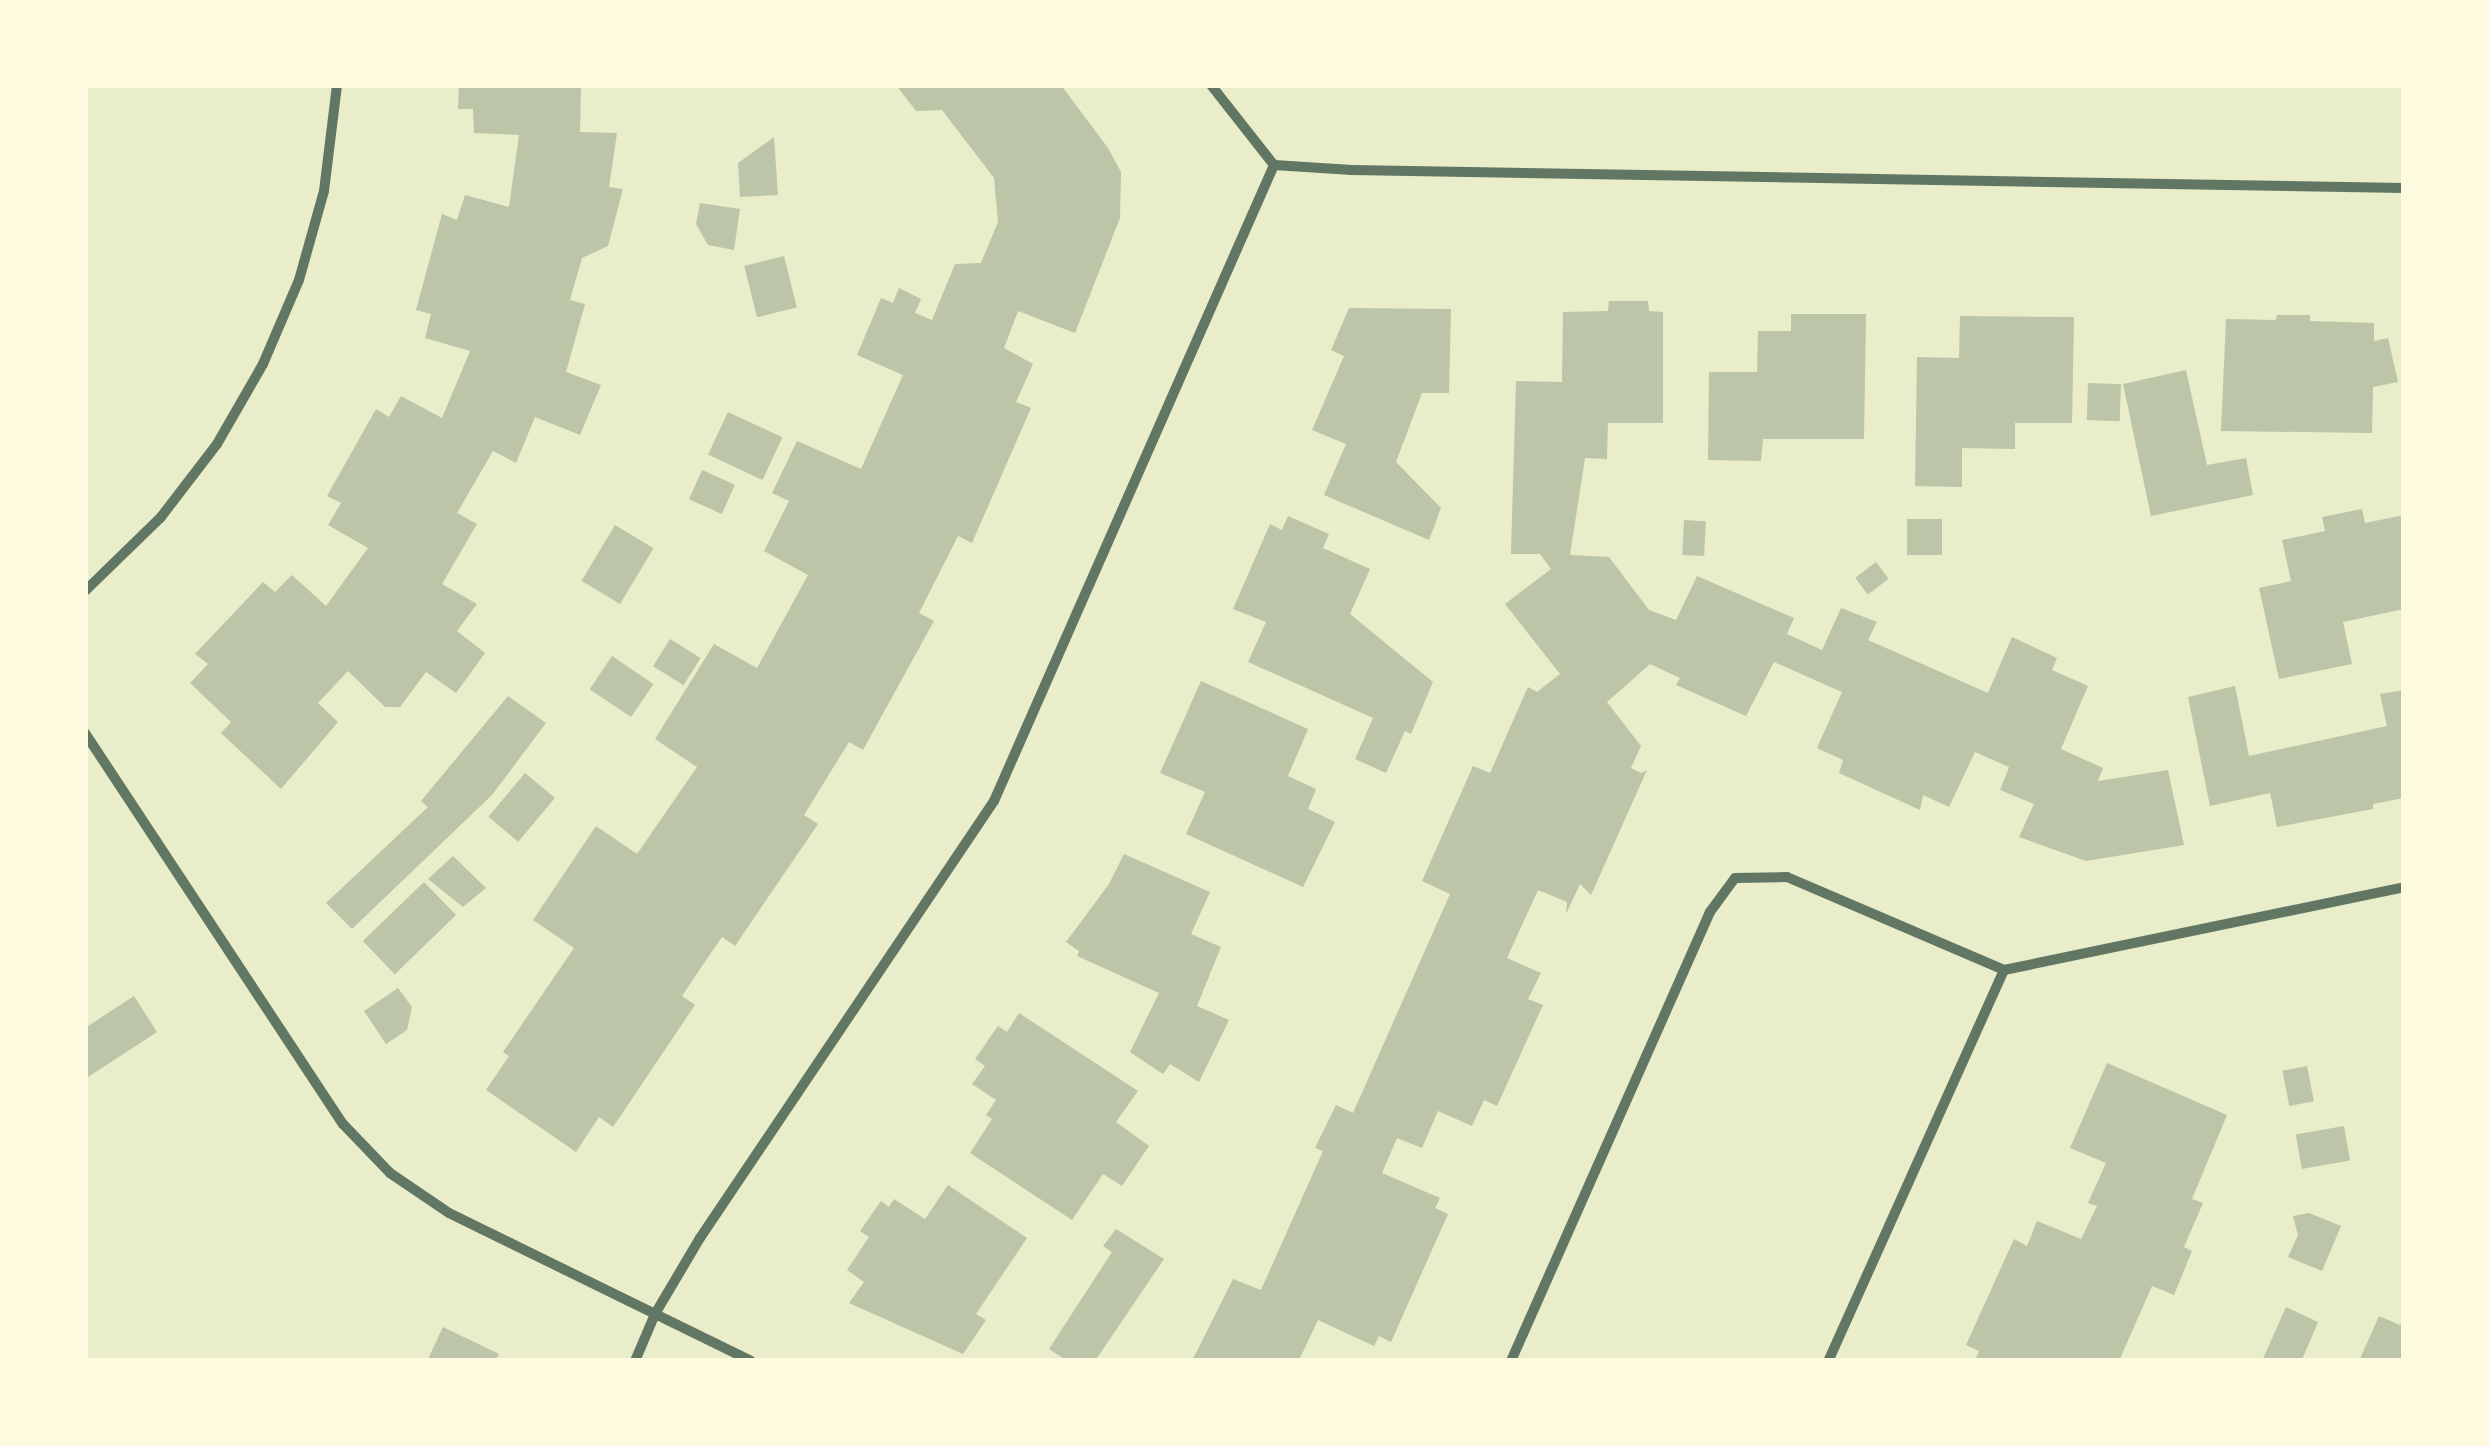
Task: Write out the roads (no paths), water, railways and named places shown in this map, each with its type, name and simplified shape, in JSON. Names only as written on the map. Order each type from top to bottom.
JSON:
[{"type":"street","points":[[85,591],[160,517],[217,444],[263,364],[299,280],[324,192],[337,85]]},
{"type":"street","points":[[1211,85],[1274,165],[1372,170],[2404,188]]},
{"type":"street","points":[[634,1361],[655,1314],[700,1238],[994,800],[1274,165]]},
{"type":"street","points":[[85,733],[343,1124],[390,1173],[449,1213],[751,1361]]},
{"type":"street","points":[[1511,1361],[1710,912],[1735,878],[1786,877],[2004,970],[2404,887]]},
{"type":"street","points":[[1828,1361],[2004,970]]}]
